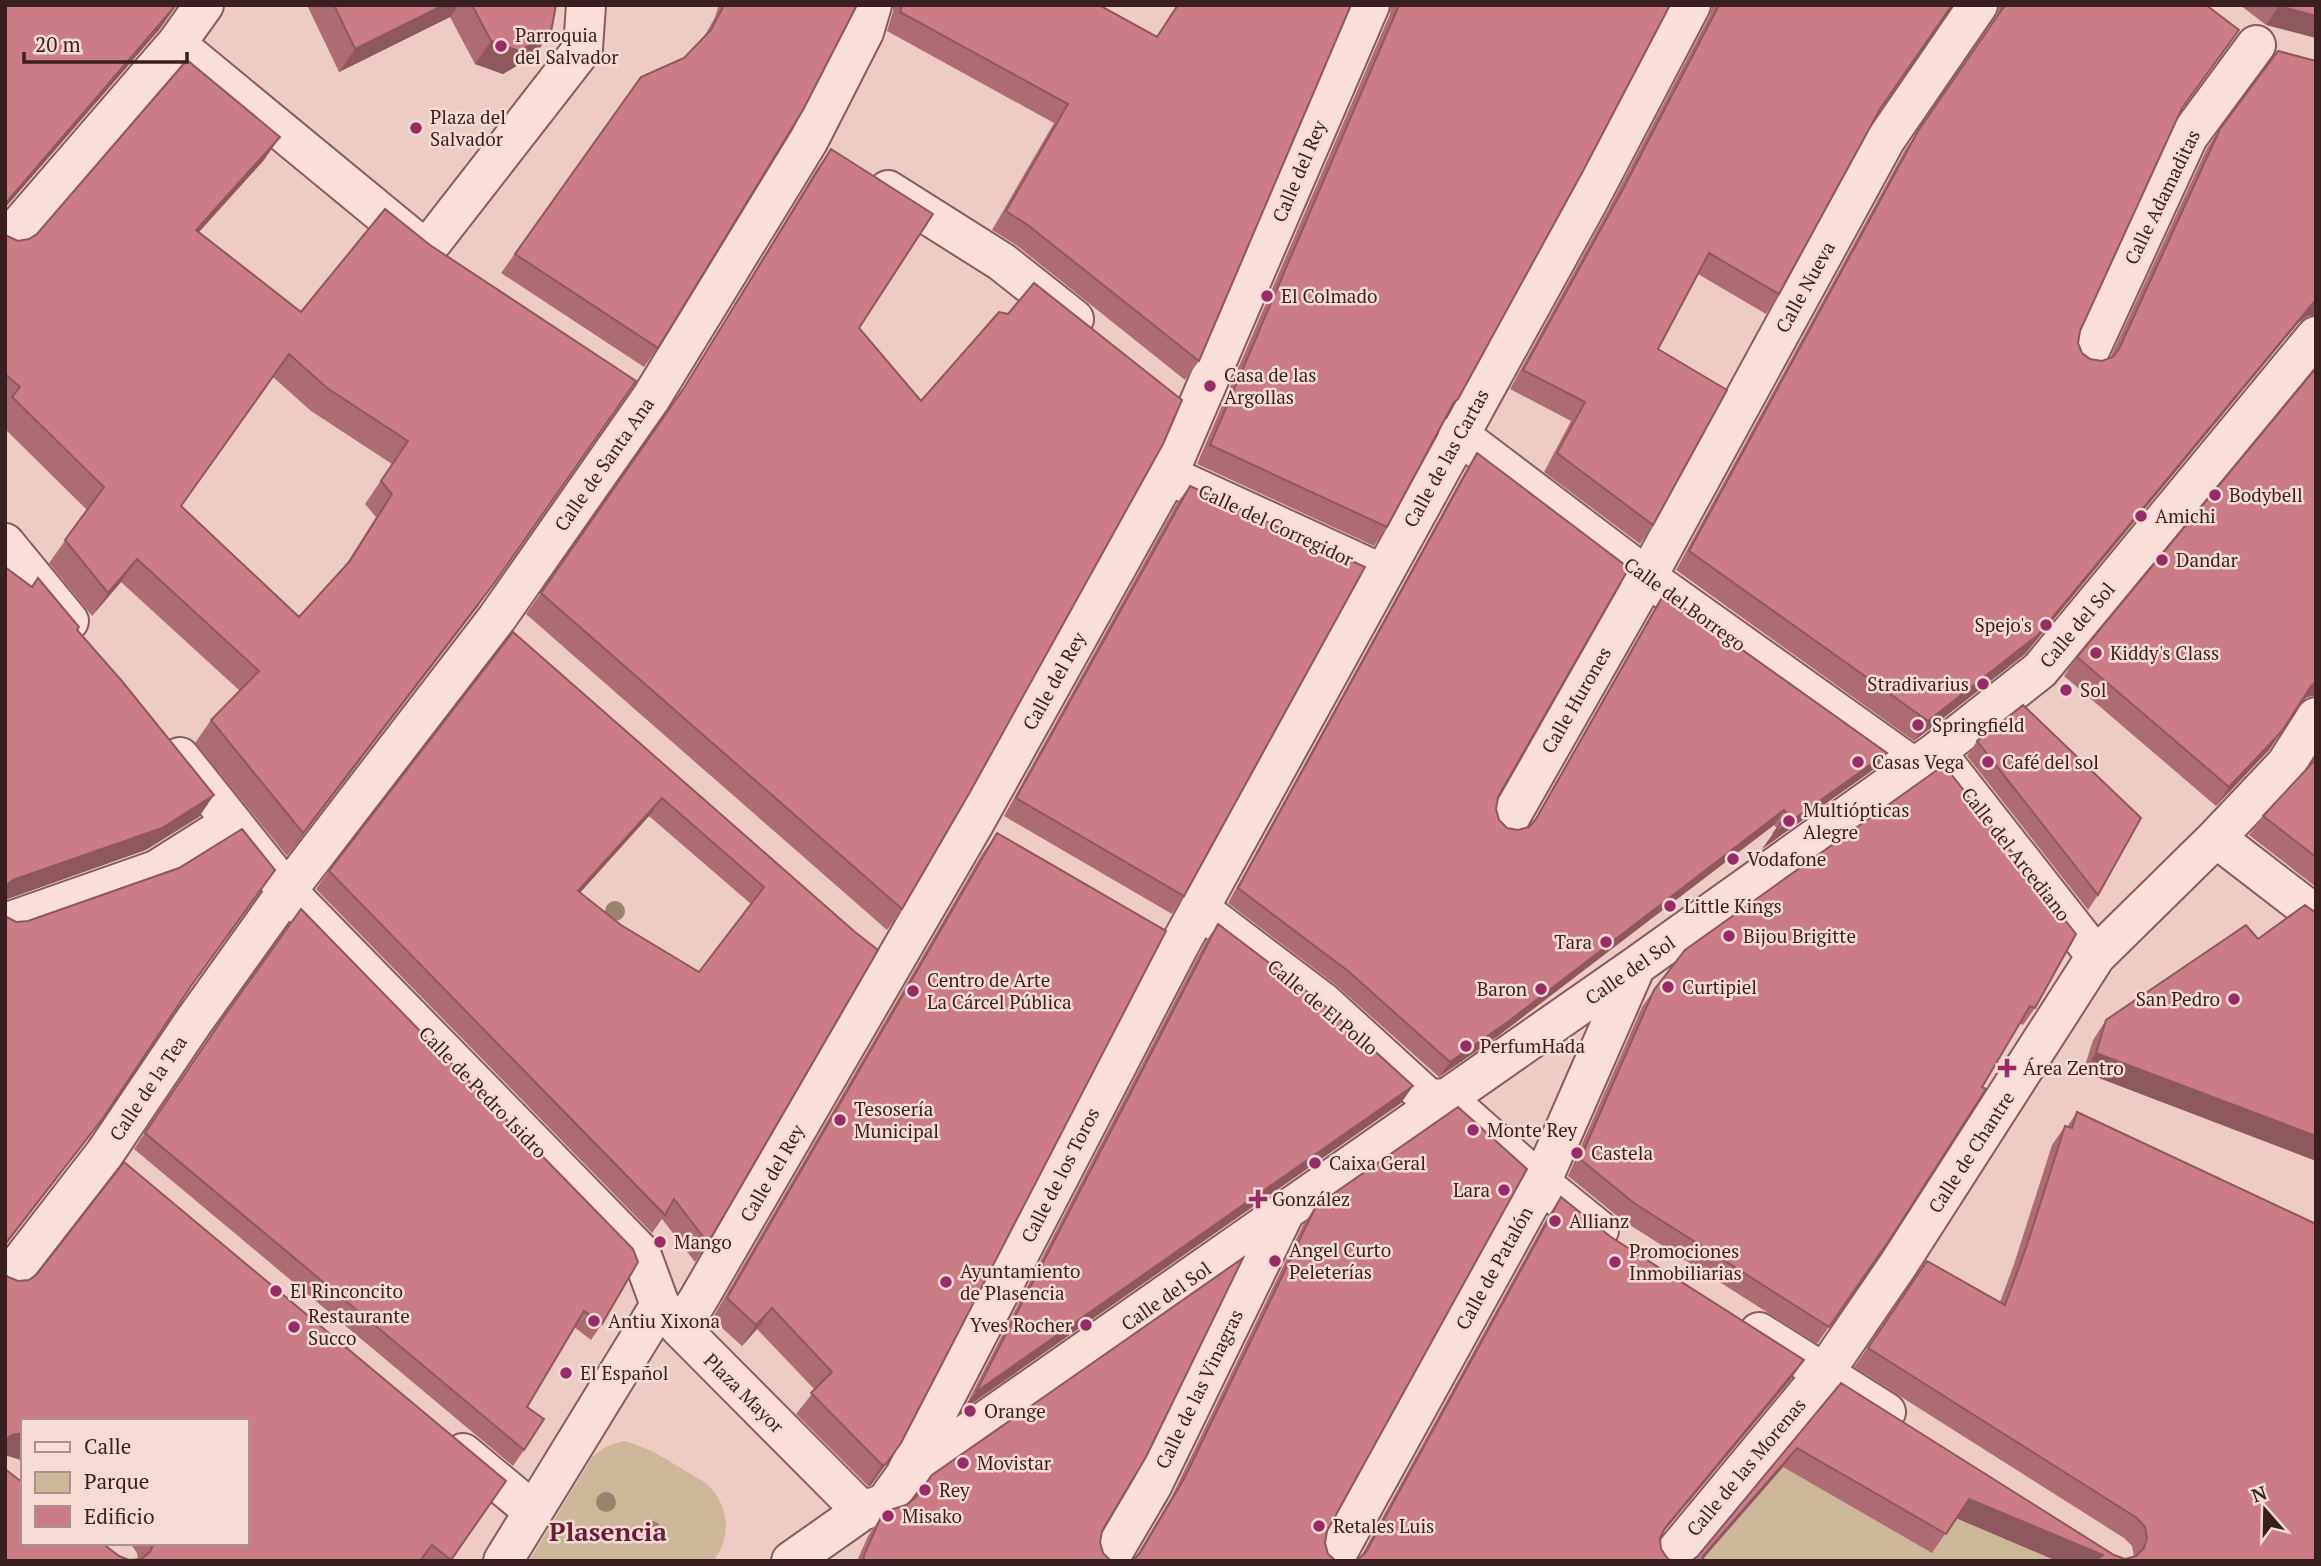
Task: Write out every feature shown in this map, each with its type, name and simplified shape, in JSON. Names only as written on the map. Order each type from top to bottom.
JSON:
[{"type":"street","points":[[5,242],[176,44],[204,5]]},
{"type":"street","points":[[426,250],[583,48],[586,5]]},
{"type":"street","name":"Calle de Santa Ana","points":[[287,891],[497,618],[651,398],[809,140],[863,32],[872,5]]},
{"type":"street","name":"Calle del Rey","points":[[670,1316],[698,1300],[880,952],[986,831],[1168,475],[1370,5]]},
{"type":"street","name":"Calle de las Cartas","points":[[1200,909],[1458,434],[1589,200],[1691,5]]},
{"type":"street","name":"Calle Nueva","points":[[1647,578],[1886,139],[1978,5]]},
{"type":"street","points":[[2224,21],[2256,45],[2292,55]]},
{"type":"street","points":[[176,44],[426,250],[460,272]]},
{"type":"street","name":"Calle Adamaditas","points":[[2086,359],[2188,137],[2256,45]]},
{"type":"street","points":[[809,140],[1002,262],[1097,338]]},
{"type":"street","name":"Calle del Sol","points":[[862,1511],[885,1503],[903,1478],[1636,966],[1925,760],[2040,670],[2316,336]]},
{"type":"street","points":[[617,376],[651,398]]},
{"type":"street","points":[[1161,389],[1193,414]]},
{"type":"street","name":"Calle del Borrego","points":[[1458,434],[1647,578],[1925,760]]},
{"type":"street","name":"Calle del Corregidor","points":[[1168,475],[1383,574]]},
{"type":"street","points":[[5,543],[93,650]]},
{"type":"street","name":"Calle Hurones","points":[[1507,823],[1647,578]]},
{"type":"street","points":[[497,618],[528,645]]},
{"type":"street","name":"Calle de Chantre","points":[[1824,1373],[1898,1265],[2096,956],[2287,764],[2316,717]]},
{"type":"street","name":"Calle de Pedro Isidro","points":[[162,736],[287,891],[641,1254],[670,1316]]},
{"type":"street","name":"Calle del Arcediano","points":[[1925,760],[2096,956]]},
{"type":"street","points":[[5,923],[156,870],[232,822]]},
{"type":"street","points":[[2216,838],[2316,915]]},
{"type":"street","name":"Calle de la Tea","points":[[5,1282],[105,1153],[194,1021],[287,891]]},
{"type":"street","name":"Calle de los Toros","points":[[903,1478],[1168,937],[1200,909]]},
{"type":"street","name":"Calle de El Pollo","points":[[1200,909],[1324,1003],[1428,1098],[1447,1099]]},
{"type":"street","name":"Calle de Patalón","points":[[1333,1561],[1541,1183],[1636,966]]},
{"type":"street","points":[[1447,1099],[1541,1183],[1609,1238],[1631,1252]]},
{"type":"street","points":[[105,1153],[136,1179]]},
{"type":"street","name":"Calle de las Vinagras","points":[[1108,1561],[1152,1486],[1284,1214]]},
{"type":"street","points":[[503,1561],[533,1511],[670,1316]]},
{"type":"street","name":"Plaza Mayor","points":[[670,1316],[862,1511]]},
{"type":"street","points":[[1733,1316],[1913,1429]]},
{"type":"street","name":"Calle de las Morenas","points":[[1668,1561],[1824,1373]]},
{"type":"street","points":[[439,1433],[533,1511]]},
{"type":"street","points":[[791,1561],[862,1511]]},
{"type":"green space","points":[[624,1441],[668,1460],[704,1482],[717,1496],[726,1524],[723,1543],[713,1561],[529,1561],[593,1456],[607,1446]]},
{"type":"green space","points":[[1783,1467],[1932,1553],[1956,1518],[2057,1561],[1701,1561]]},
{"type":"building","points":[[5,5],[176,5],[5,204]]},
{"type":"building","points":[[334,5],[444,5],[355,49]]},
{"type":"building","points":[[472,5],[556,5],[551,32],[519,51],[491,41]]},
{"type":"building","points":[[724,5],[857,5],[803,110],[658,348],[515,254],[641,77],[684,58],[711,30]]},
{"type":"building","points":[[902,5],[1099,5],[1157,37],[1178,5],[1351,5],[1199,361],[1029,226],[1006,211],[1068,104],[900,12]]},
{"type":"building","points":[[1399,5],[1670,5],[1583,171],[1387,527],[1210,445]]},
{"type":"building","points":[[1719,5],[1952,5],[1880,109],[1779,294],[1709,253],[1658,349],[1727,390],[1653,525],[1557,453],[1585,402],[1523,370],[1622,191]]},
{"type":"building","points":[[2005,5],[2206,5],[2239,30],[2182,108],[2080,331],[2078,343],[2082,353],[2090,359],[2102,361],[2113,357],[2119,349],[2220,129],[2278,51],[2316,61],[2316,301],[2038,635],[1928,721],[1689,551],[1918,131]]},
{"type":"building","points":[[2316,5],[2316,16],[2279,6]]},
{"type":"building","points":[[187,60],[280,137],[196,230],[301,312],[385,209],[430,245],[636,381],[495,582],[303,833],[211,720],[259,671],[137,559],[108,593],[65,540],[104,487],[12,397],[20,387],[5,374],[5,233],[18,241],[37,234]],"holes":[[[289,354],[327,388],[408,441],[381,481],[392,494],[350,561],[299,617],[181,506]]]},
{"type":"building","points":[[831,149],[933,214],[859,328],[921,401],[999,312],[1008,314],[1034,283],[1182,400],[1163,444],[902,909],[541,593],[684,388]]},
{"type":"building","points":[[2316,368],[2316,682],[2282,731],[2229,787],[2077,657]]},
{"type":"building","points":[[1477,453],[1629,568],[1498,797],[1496,809],[1499,820],[1507,828],[1518,830],[1529,827],[1536,819],[1664,594],[1887,753],[1773,834],[1788,814],[1784,810],[1509,1021],[1450,1062],[1348,971],[1238,888]]},
{"type":"building","points":[[1190,486],[1365,567],[1184,896],[1016,798]]},
{"type":"building","points":[[5,567],[32,587],[38,578],[79,627],[77,630],[214,795],[162,828],[13,880],[5,886]]},
{"type":"building","points":[[513,632],[878,950],[708,1243],[674,1199],[665,1215],[329,871]],"holes":[[[662,798],[764,887],[699,972],[621,925],[578,891]]]},
{"type":"building","points":[[2023,705],[2141,818],[2098,895],[1977,741]]},
{"type":"building","points":[[2316,759],[2316,857],[2263,816]]},
{"type":"building","points":[[1944,765],[2076,934],[2035,1008],[2030,1006],[1982,1087],[1986,1089],[1892,1236],[1829,1327],[1634,1203],[1580,1159],[1654,990],[1685,950]]},
{"type":"building","points":[[242,829],[275,870],[191,986],[103,1118],[5,1244],[5,916],[16,922],[28,921],[179,868]]},
{"type":"building","points":[[997,833],[1166,931],[901,1443],[886,1464],[882,1465],[811,1393],[832,1372],[772,1308],[756,1325],[727,1298]]},
{"type":"building","name":"San Pedro","points":[[2305,905],[2316,913],[2316,1136],[2096,1053],[2106,1020],[2246,925],[2258,939]]},
{"type":"building","points":[[301,909],[633,1249],[638,1262],[602,1324],[584,1311],[527,1407],[544,1419],[524,1450],[145,1133]]},
{"type":"building","points":[[1218,924],[1322,1003],[1413,1086],[976,1392]]},
{"type":"building","points":[[1458,1107],[1527,1169],[1327,1531],[1325,1543],[1328,1554],[1336,1561],[1132,1561],[1140,1553],[1185,1477],[1316,1206]]},
{"type":"building","points":[[2077,1112],[2316,1224],[2316,1561],[2095,1561],[2103,1555],[1969,1499],[1946,1534],[1797,1448],[1702,1557],[1705,1561],[1691,1561],[1698,1556],[1841,1383],[2114,1555],[2125,1559],[2136,1556],[2144,1548],[2147,1538],[2145,1527],[2137,1518],[1868,1348],[1927,1261],[2005,1305],[2065,1126],[2072,1128]]},
{"type":"building","points":[[124,1162],[506,1481],[451,1560],[432,1545],[420,1561],[5,1561],[5,1469],[21,1481],[21,1545],[105,1545],[129,1560],[141,1559],[150,1552],[153,1545],[248,1545],[248,1419],[21,1419],[21,1433],[5,1440],[5,1274],[18,1281],[29,1280],[37,1274]]},
{"type":"building","points":[[1561,1197],[1611,1237],[1804,1360],[1665,1528],[1660,1538],[1661,1549],[1672,1561],[1356,1561],[1366,1552]]},
{"type":"building","points":[[1243,1258],[1146,1457],[1102,1531],[1100,1542],[1103,1553],[1111,1561],[863,1561],[881,1517],[887,1511],[906,1505],[916,1497],[932,1475]]},
{"type":"place","name":"Parroquia del Salvador","points":[[501,46]]},
{"type":"place","name":"Plaza del Salvador","points":[[416,128]]},
{"type":"place","name":"El Colmado","points":[[1267,296]]},
{"type":"place","name":"Casa de las Argollas","points":[[1210,386]]},
{"type":"place","name":"Bodybell","points":[[2215,495]]},
{"type":"place","name":"Amichi","points":[[2141,516]]},
{"type":"place","name":"Dandar","points":[[2162,560]]},
{"type":"place","name":"Spejo's","points":[[2046,625]]},
{"type":"place","name":"Kiddy's Class","points":[[2096,653]]},
{"type":"place","name":"Stradivarius","points":[[1983,684]]},
{"type":"place","name":"Sol","points":[[2066,690]]},
{"type":"place","name":"Springfield","points":[[1918,725]]},
{"type":"place","name":"Casas Vega","points":[[1858,762]]},
{"type":"place","name":"Café del sol","points":[[1988,762]]},
{"type":"place","name":"Multiópticas Alegre","points":[[1789,821]]},
{"type":"place","name":"Vodafone","points":[[1733,859]]},
{"type":"place","name":"Little Kings","points":[[1670,906]]},
{"type":"place","name":"Bijou Brigitte","points":[[1729,936]]},
{"type":"place","name":"Tara","points":[[1606,942]]},
{"type":"place","name":"Curtipiel","points":[[1668,987]]},
{"type":"place","name":"Baron","points":[[1541,989]]},
{"type":"place","name":"Centro de Arte La Cárcel Pública","points":[[913,991]]},
{"type":"place","name":"San Pedro","points":[[2234,999]]},
{"type":"place","name":"PerfumHada","points":[[1466,1046]]},
{"type":"place","name":"Área Zentro","points":[[2007,1068]]},
{"type":"place","name":"Tesosería Municipal","points":[[840,1120]]},
{"type":"place","name":"Monte Rey","points":[[1473,1130]]},
{"type":"place","name":"Castela","points":[[1577,1153]]},
{"type":"place","name":"Caixa Geral","points":[[1315,1163]]},
{"type":"place","name":"Lara","points":[[1504,1190]]},
{"type":"place","name":"González","points":[[1258,1199]]},
{"type":"place","name":"Allianz","points":[[1555,1221]]},
{"type":"place","name":"Mango","points":[[660,1242]]},
{"type":"place","name":"Angel Curto Peleterías","points":[[1275,1261]]},
{"type":"place","name":"Promociones Inmobiliarias","points":[[1615,1262]]},
{"type":"place","name":"Ayuntamiento de Plasencia","points":[[946,1282]]},
{"type":"place","name":"El Rinconcito","points":[[276,1291]]},
{"type":"place","name":"Antiu Xixona","points":[[594,1321]]},
{"type":"place","name":"Yves Rocher","points":[[1086,1325]]},
{"type":"place","name":"Restaurante Succo","points":[[294,1327]]},
{"type":"place","name":"El Español","points":[[566,1373]]},
{"type":"place","name":"Orange","points":[[970,1411]]},
{"type":"place","name":"Movistar","points":[[963,1463]]},
{"type":"place","name":"Rey","points":[[925,1490]]},
{"type":"place","name":"Misako","points":[[888,1516]]},
{"type":"place","name":"Retales Luis","points":[[1319,1526]]},
{"type":"district","name":"Plasencia","points":[[608,1532]]}]
